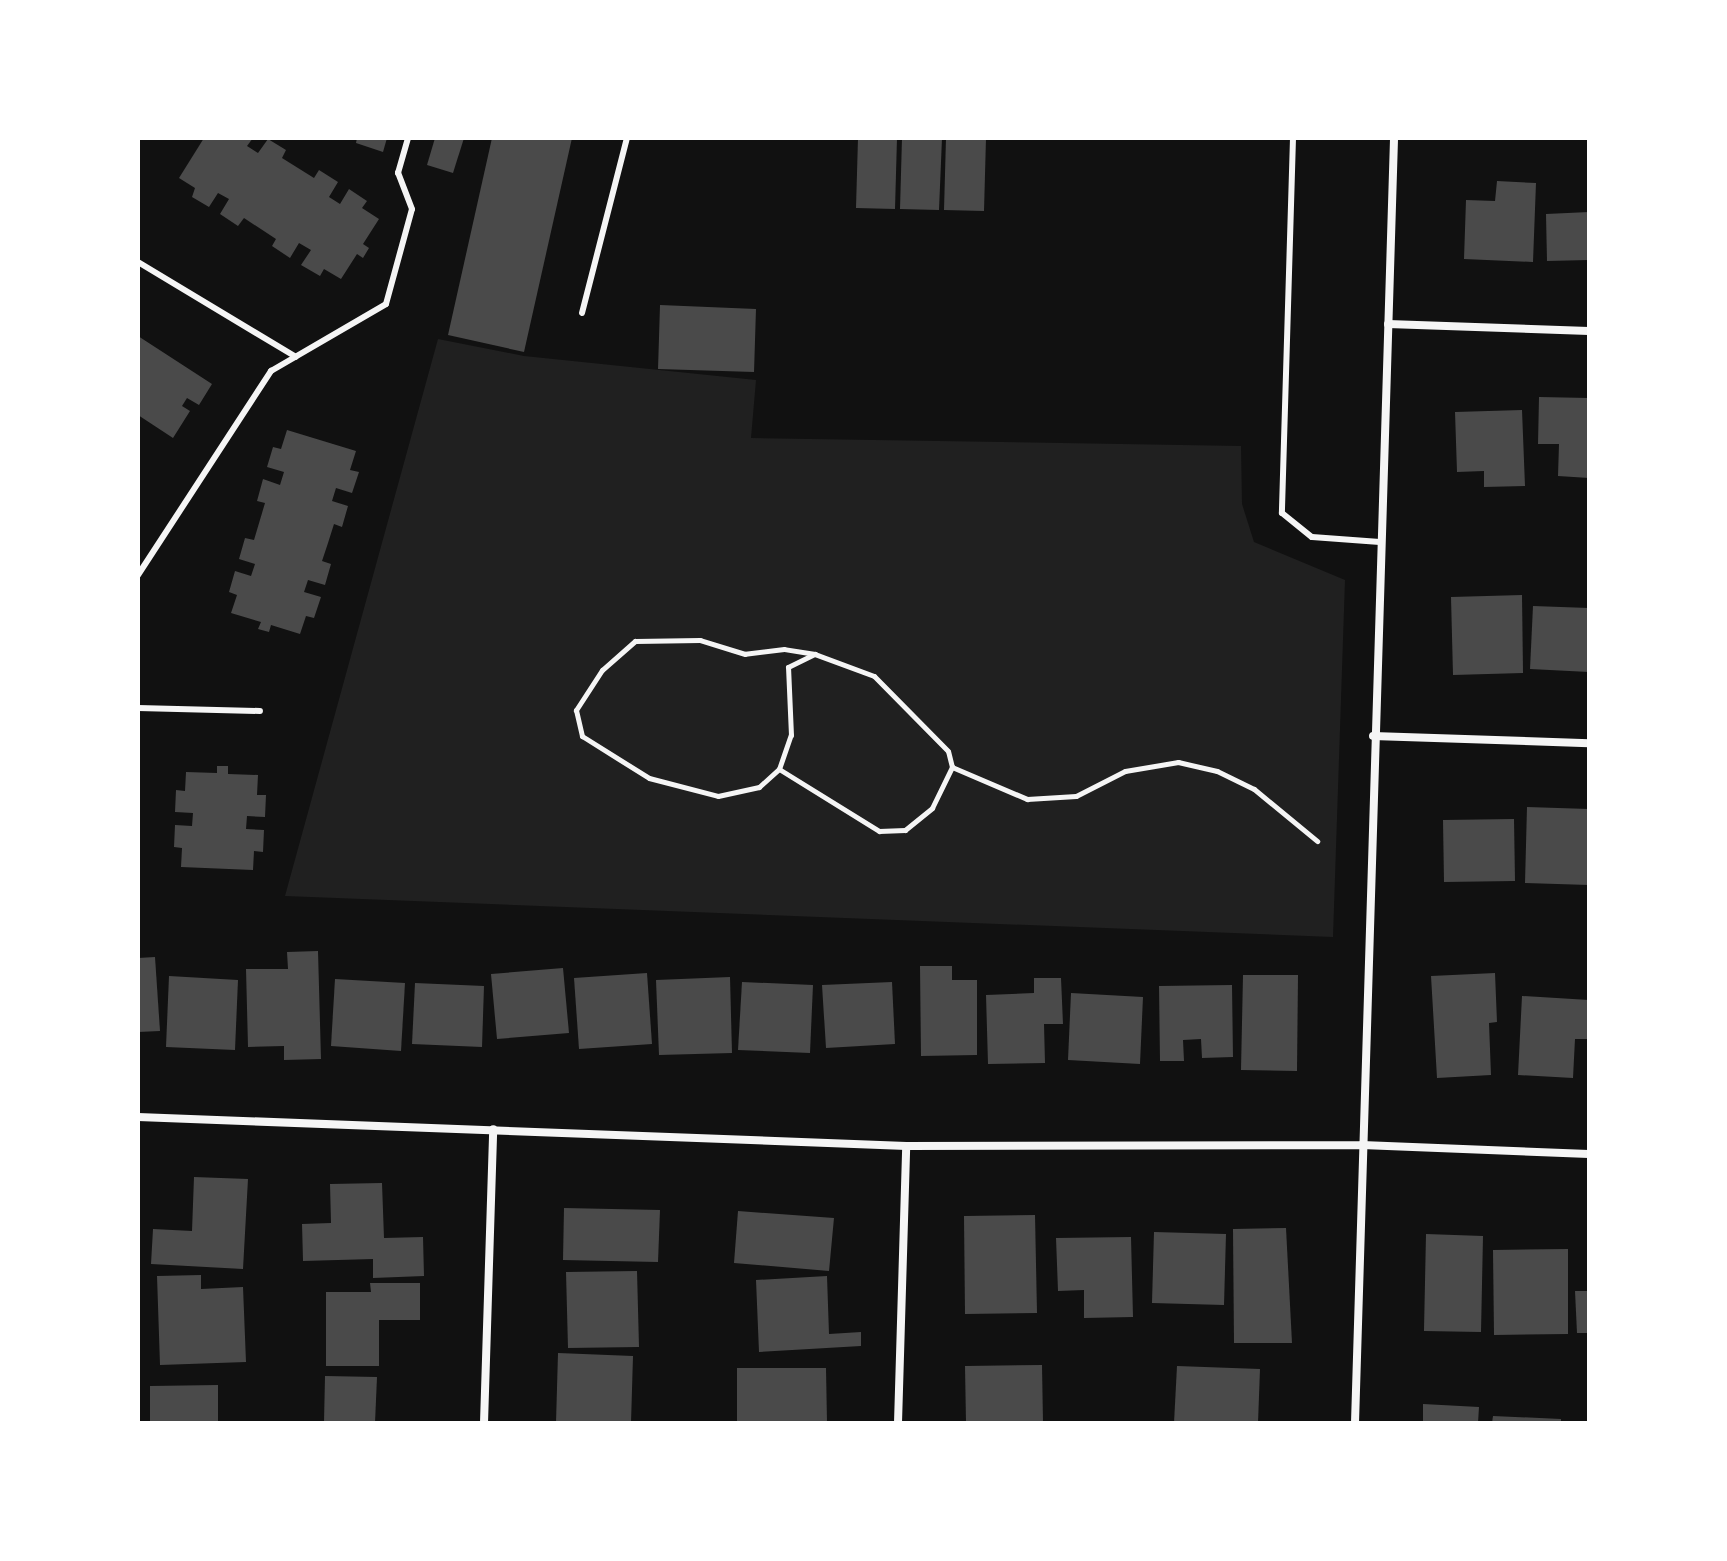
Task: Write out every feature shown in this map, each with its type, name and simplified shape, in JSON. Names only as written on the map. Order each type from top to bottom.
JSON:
[{"type":"street","points":[[1355,1423],[1373,736],[1394,138]]},
{"type":"street","points":[[1388,324],[1589,331]]},
{"type":"street","points":[[1373,736],[1589,743]]},
{"type":"street","points":[[138,1117],[906,1146],[1362,1145],[1589,1154]]},
{"type":"street","points":[[484,1423],[493,1129]]},
{"type":"street","points":[[898,1423],[906,1146]]},
{"type":"lane","points":[[138,575],[271,371],[386,304],[412,209],[398,173],[408,138]]},
{"type":"lane","points":[[582,313],[627,138]]},
{"type":"lane","points":[[1293,138],[1282,513],[1312,537],[1380,542]]},
{"type":"lane","points":[[138,262],[296,357]]},
{"type":"lane","points":[[138,708],[260,711]]},
{"type":"path","points":[[779,769],[879,831],[905,830],[932,808],[952,767],[948,751],[874,676],[815,654],[784,649],[745,654],[700,640],[635,641],[602,670],[576,710],[582,736],[649,778],[718,796],[759,787],[779,769],[791,735],[788,667],[815,654]]},
{"type":"path","points":[[952,767],[1027,799],[1076,796],[1125,771],[1178,762],[1217,771],[1254,789],[1317,841]]},
{"type":"shaded area","points":[[438,339],[524,356],[756,380],[751,438],[1241,446],[1242,504],[1254,542],[1345,580],[1333,937],[285,896]]},
{"type":"building","points":[[204,138],[253,138],[247,146],[258,153],[268,139],[286,150],[282,158],[314,178],[319,170],[338,182],[329,197],[340,204],[349,189],[367,201],[362,208],[379,219],[363,244],[369,248],[363,258],[357,254],[341,279],[324,269],[320,276],[301,265],[311,250],[299,243],[290,258],[272,246],[276,239],[244,218],[238,226],[220,214],[229,199],[218,193],[209,207],[192,197],[195,188],[179,178]]},
{"type":"building","points":[[357,138],[387,138],[383,152],[356,143]]},
{"type":"building","points":[[435,138],[464,138],[453,173],[427,165]]},
{"type":"building","points":[[492,138],[572,138],[524,352],[448,335]]},
{"type":"building","points":[[858,138],[897,138],[895,209],[856,208]]},
{"type":"building","points":[[902,138],[942,138],[939,210],[900,209]]},
{"type":"building","points":[[946,138],[986,138],[984,211],[944,210]]},
{"type":"building","points":[[1497,181],[1536,183],[1533,262],[1464,259],[1466,200],[1495,201]]},
{"type":"building","points":[[1589,212],[1589,260],[1547,261],[1546,214]]},
{"type":"building","points":[[660,305],[756,309],[754,372],[658,369]]},
{"type":"building","points":[[138,336],[212,384],[199,405],[187,398],[182,406],[190,411],[173,438],[138,415]]},
{"type":"building","points":[[1539,397],[1589,398],[1589,478],[1558,476],[1559,444],[1538,444]]},
{"type":"building","points":[[1522,410],[1525,486],[1484,487],[1484,471],[1457,472],[1455,412]]},
{"type":"building","points":[[287,430],[356,451],[350,470],[359,472],[352,493],[336,488],[332,501],[348,506],[342,527],[334,524],[322,561],[331,564],[325,585],[308,580],[304,592],[321,597],[314,618],[306,616],[300,634],[271,625],[269,632],[258,629],[261,622],[231,613],[237,595],[229,592],[235,571],[251,576],[255,564],[239,559],[245,538],[254,540],[265,503],[257,501],[263,479],[280,485],[284,472],[267,467],[273,447],[281,449]]},
{"type":"building","points":[[1522,595],[1523,673],[1453,675],[1451,597]]},
{"type":"building","points":[[1533,606],[1589,608],[1589,672],[1530,669]]},
{"type":"building","points":[[217,766],[228,766],[228,774],[258,775],[257,795],[266,795],[265,817],[247,816],[246,829],[264,830],[263,852],[254,851],[253,870],[181,867],[182,848],[174,847],[175,825],[192,826],[193,813],[175,812],[176,790],[185,791],[186,772],[217,773]]},
{"type":"building","points":[[1527,807],[1589,809],[1589,885],[1525,883]]},
{"type":"building","points":[[1514,819],[1515,881],[1444,882],[1443,820]]},
{"type":"building","points":[[318,951],[321,1059],[284,1060],[284,1046],[248,1047],[246,969],[288,969],[287,952]]},
{"type":"building","points":[[155,957],[160,1031],[138,1032],[138,958]]},
{"type":"building","points":[[920,966],[952,966],[952,980],[977,980],[977,1055],[921,1056]]},
{"type":"building","points":[[563,968],[569,1033],[497,1039],[491,974]]},
{"type":"building","points":[[647,973],[652,1044],[579,1049],[574,978]]},
{"type":"building","points":[[1495,973],[1497,1022],[1489,1023],[1491,1075],[1437,1078],[1431,976]]},
{"type":"building","points":[[1243,975],[1298,975],[1297,1071],[1241,1070]]},
{"type":"building","points":[[169,976],[238,980],[235,1050],[166,1047]]},
{"type":"building","points":[[730,977],[732,1053],[659,1055],[656,980]]},
{"type":"building","points":[[1034,978],[1061,978],[1063,1024],[1044,1024],[1045,1063],[988,1064],[986,995],[1034,993]]},
{"type":"building","points":[[335,979],[405,983],[401,1051],[331,1046]]},
{"type":"building","points":[[742,982],[813,985],[810,1053],[738,1050]]},
{"type":"building","points":[[892,982],[895,1044],[826,1048],[822,985]]},
{"type":"building","points":[[415,983],[484,986],[482,1047],[412,1044]]},
{"type":"building","points":[[1232,985],[1233,1057],[1202,1058],[1201,1039],[1183,1040],[1184,1061],[1160,1061],[1159,986]]},
{"type":"building","points":[[1071,993],[1143,997],[1140,1064],[1068,1060]]},
{"type":"building","points":[[1522,996],[1589,1000],[1589,1039],[1575,1039],[1573,1078],[1518,1075]]},
{"type":"building","points":[[194,1177],[248,1179],[243,1269],[151,1264],[153,1229],[192,1231]]},
{"type":"building","points":[[382,1183],[384,1238],[423,1237],[424,1276],[373,1278],[373,1259],[303,1261],[302,1224],[331,1223],[330,1184]]},
{"type":"building","points":[[564,1208],[660,1210],[658,1262],[563,1260]]},
{"type":"building","points":[[738,1211],[834,1218],[829,1271],[734,1263]]},
{"type":"building","points":[[1035,1215],[1037,1313],[965,1314],[964,1216]]},
{"type":"building","points":[[1286,1228],[1292,1343],[1234,1343],[1233,1229]]},
{"type":"building","points":[[1154,1232],[1226,1234],[1224,1305],[1152,1303]]},
{"type":"building","points":[[1426,1234],[1483,1236],[1481,1332],[1424,1331]]},
{"type":"building","points":[[1131,1237],[1133,1317],[1084,1318],[1084,1290],[1058,1291],[1056,1238]]},
{"type":"building","points":[[1568,1249],[1568,1334],[1494,1335],[1493,1250]]},
{"type":"building","points":[[637,1271],[639,1347],[568,1348],[566,1272]]},
{"type":"building","points":[[201,1275],[201,1289],[243,1287],[246,1362],[160,1365],[157,1276]]},
{"type":"building","points":[[827,1276],[829,1334],[861,1332],[861,1346],[759,1352],[756,1280]]},
{"type":"building","points":[[370,1283],[420,1283],[420,1320],[379,1320],[379,1366],[326,1366],[326,1292],[371,1292]]},
{"type":"building","points":[[1575,1291],[1589,1291],[1589,1333],[1577,1333]]},
{"type":"building","points":[[558,1353],[633,1356],[631,1423],[556,1423]]},
{"type":"building","points":[[1042,1365],[1043,1423],[966,1423],[965,1366]]},
{"type":"building","points":[[1177,1366],[1260,1369],[1258,1423],[1174,1423]]},
{"type":"building","points":[[737,1368],[826,1368],[827,1423],[737,1423]]},
{"type":"building","points":[[325,1376],[377,1377],[375,1423],[324,1423]]},
{"type":"building","points":[[218,1385],[218,1423],[150,1423],[150,1386]]},
{"type":"building","points":[[1423,1404],[1479,1407],[1478,1423],[1423,1423]]},
{"type":"building","points":[[1493,1416],[1561,1419],[1561,1423],[1492,1423]]}]
